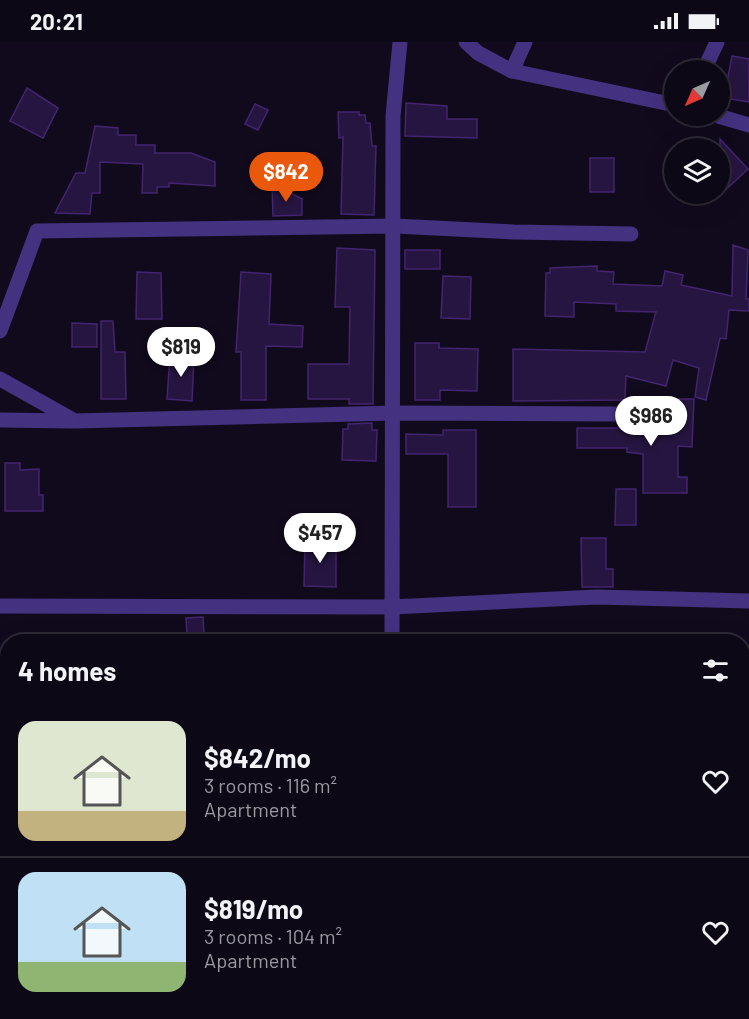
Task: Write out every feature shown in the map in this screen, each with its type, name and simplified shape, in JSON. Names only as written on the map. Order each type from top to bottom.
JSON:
[{"type":"street","points":[[392,634],[395,226],[393,116],[400,42]]},
{"type":"street","points":[[466,42],[478,53],[512,71],[664,103]]},
{"type":"street","points":[[512,71],[525,42]]},
{"type":"street","points":[[709,60],[717,42]]},
{"type":"street","points":[[730,119],[749,125]]},
{"type":"street","points":[[0,331],[37,231],[395,226],[514,232],[631,234]]},
{"type":"street","points":[[0,379],[75,421]]},
{"type":"street","points":[[0,420],[75,421],[394,413],[617,414]]},
{"type":"street","points":[[0,606],[392,607],[597,597],[749,601]]},
{"type":"building","points":[[732,56],[749,59],[749,102],[730,99]]},
{"type":"building","points":[[27,88],[58,108],[43,138],[10,121]]},
{"type":"building","points":[[406,103],[447,106],[447,119],[477,119],[477,138],[405,136]]},
{"type":"building","points":[[255,104],[268,110],[258,130],[245,124]]},
{"type":"building","points":[[338,112],[359,112],[359,115],[365,115],[366,123],[370,123],[372,146],[376,146],[374,215],[341,214],[343,137],[339,138]]},
{"type":"building","points":[[95,126],[118,128],[118,135],[136,135],[136,145],[155,145],[155,153],[191,153],[215,162],[215,186],[169,183],[169,187],[157,187],[157,193],[142,193],[143,164],[100,162],[100,193],[92,193],[90,214],[55,213],[76,173],[85,173]]},
{"type":"building","points":[[730,150],[748,169],[730,186]]},
{"type":"building","points":[[590,158],[614,158],[614,192],[590,192]]},
{"type":"building","points":[[272,183],[302,199],[302,215],[273,216]]},
{"type":"building","points":[[733,245],[748,250],[746,299],[749,299],[749,311],[729,310],[726,339],[720,338],[706,400],[695,397],[699,368],[673,360],[666,386],[626,376],[625,400],[513,401],[513,349],[645,352],[656,312],[616,311],[616,304],[574,302],[574,317],[545,316],[546,273],[550,273],[550,268],[597,266],[597,271],[614,272],[613,284],[662,286],[665,271],[683,275],[681,285],[732,296]]},
{"type":"building","points":[[337,248],[375,250],[373,404],[349,404],[349,399],[308,399],[308,364],[349,364],[350,307],[335,307]]},
{"type":"building","points":[[405,250],[440,250],[440,269],[405,269]]},
{"type":"building","points":[[137,272],[161,273],[162,319],[136,319]]},
{"type":"building","points":[[241,272],[271,274],[269,324],[303,326],[302,347],[266,346],[266,400],[241,400],[241,352],[236,352]]},
{"type":"building","points":[[443,276],[471,277],[470,319],[441,318]]},
{"type":"building","points":[[101,321],[113,321],[115,352],[125,352],[126,399],[101,399]]},
{"type":"building","points":[[72,323],[97,324],[97,347],[72,347]]},
{"type":"building","points":[[415,343],[439,343],[439,348],[478,349],[477,391],[440,390],[440,400],[415,400]]},
{"type":"building","points":[[170,355],[194,357],[192,401],[167,399]]},
{"type":"building","points":[[674,399],[694,399],[692,447],[678,446],[678,477],[687,477],[687,493],[643,493],[643,454],[627,452],[627,448],[577,448],[577,428],[628,428],[628,425],[673,427]]},
{"type":"building","points":[[372,423],[372,430],[377,430],[376,461],[342,460],[343,429],[348,429],[348,424]]},
{"type":"building","points":[[443,430],[476,430],[476,507],[448,507],[448,454],[406,454],[406,434],[443,435]]},
{"type":"building","points":[[5,463],[20,463],[20,470],[39,469],[39,495],[43,495],[43,511],[5,511]]},
{"type":"building","points":[[616,489],[636,489],[636,525],[615,525]]},
{"type":"building","points":[[581,538],[606,538],[606,569],[613,569],[613,587],[582,587]]},
{"type":"building","points":[[305,540],[336,541],[336,587],[304,586]]},
{"type":"building","points":[[203,617],[204,633],[187,634],[186,618]]}]
